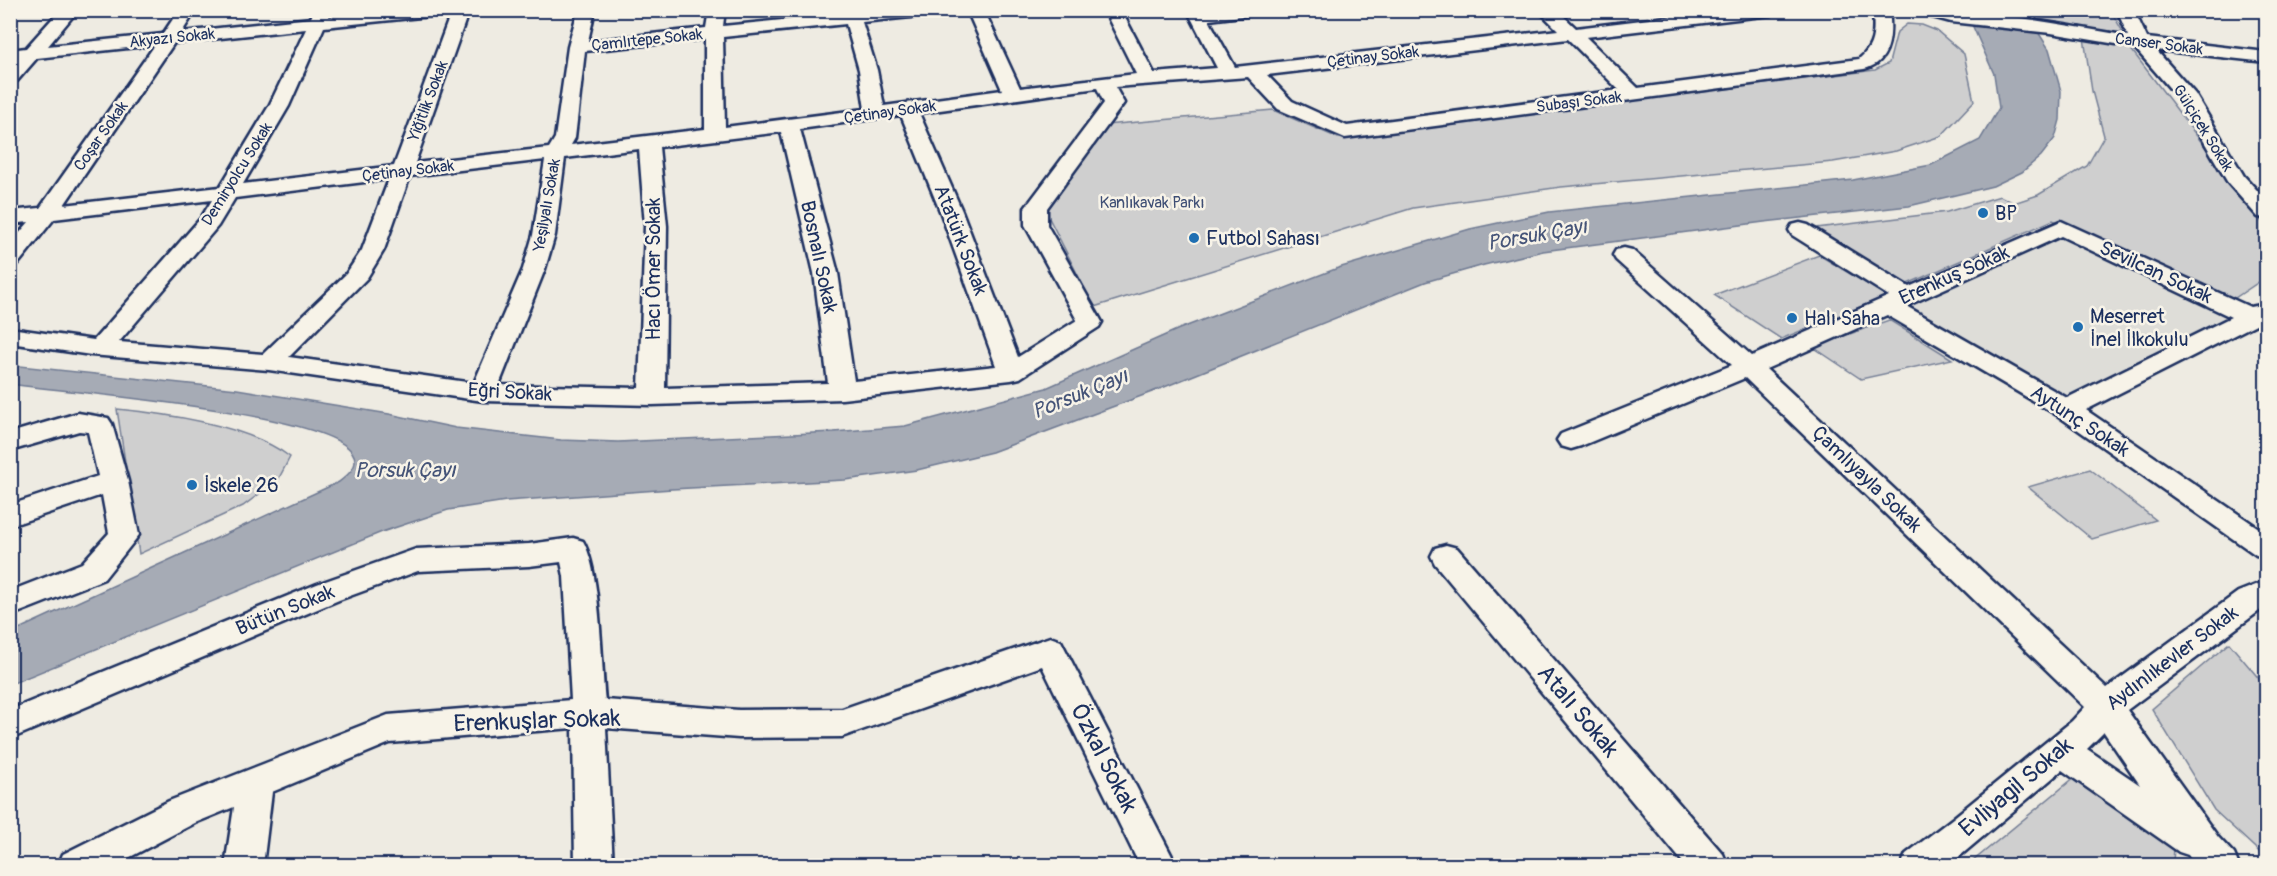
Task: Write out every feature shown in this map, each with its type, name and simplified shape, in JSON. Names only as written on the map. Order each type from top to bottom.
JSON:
[{"type":"street","points":[[10,77],[70,10]]},
{"type":"street","name":"Coşar Sokak","points":[[10,259],[47,214],[188,10]]},
{"type":"street","name":"Akyazı Sokak","points":[[10,55],[168,39],[320,16],[440,10]]},
{"type":"street","name":"Yiğitlik Sokak","points":[[269,362],[355,278],[373,250],[461,10]]},
{"type":"street","name":"Yeşilyalı Sokak","points":[[483,393],[534,269],[544,235],[556,153],[565,138],[577,47],[587,10]]},
{"type":"street","points":[[715,134],[714,33],[717,10]]},
{"type":"street","name":"Çamlıtepe Sokak","points":[[577,47],[714,33],[850,14],[931,10]]},
{"type":"street","points":[[975,10],[1014,95]]},
{"type":"street","points":[[1112,10],[1147,77]]},
{"type":"street","points":[[1229,73],[1197,13],[1251,10]]},
{"type":"street","points":[[1546,10],[1634,95]]},
{"type":"street","name":"Çetinay Sokak","points":[[10,218],[789,125],[1103,82],[1147,77],[1229,73],[1771,10]]},
{"type":"street","name":"Subaşı Sokak","points":[[1253,70],[1285,105],[1345,132],[1864,64],[1876,55],[1884,41],[1881,10]]},
{"type":"street","name":"Canser Sokak","points":[[1927,10],[1951,17],[2051,28],[2140,43],[2266,57]]},
{"type":"street","name":"Gülçiçek Sokak","points":[[2125,10],[2140,43],[2188,98],[2235,179],[2266,212]]},
{"type":"street","points":[[850,14],[868,70],[876,114]]},
{"type":"street","name":"Demiryolcu Sokak","points":[[101,348],[210,222],[279,106],[320,16]]},
{"type":"street","points":[[2161,67],[2266,67]]},
{"type":"street","points":[[1011,372],[1090,322],[1036,225],[1036,208],[1114,103],[1103,82]]},
{"type":"street","name":"Atatürk Sokak","points":[[908,110],[951,211],[1011,372]]},
{"type":"street","name":"Bosnalı Sokak","points":[[789,125],[826,273],[842,391]]},
{"type":"street","name":"Hacı Ömer Sokak","points":[[648,141],[656,226],[652,397]]},
{"type":"street","points":[[2235,179],[2266,180]]},
{"type":"street","name":"Erenkuş Sokak","points":[[1570,440],[1749,367],[2061,228]]},
{"type":"street","name":"Sevilcan Sokak","points":[[2061,228],[2259,312]]},
{"type":"street","name":"Aytunç Sokak","points":[[1800,230],[1896,300],[2066,409],[2266,547]]},
{"type":"street","name":"Çamlıyayla Sokak","points":[[1624,255],[1749,367],[2084,729]]},
{"type":"street","points":[[2066,409],[2259,312]]},
{"type":"street","name":"Eğri Sokak","points":[[10,335],[101,348],[269,362],[483,393],[652,397],[842,391],[1011,372]]},
{"type":"street","points":[[10,442],[78,422],[99,424],[114,481],[124,535],[93,571],[10,604]]},
{"type":"street","points":[[10,516],[114,481]]},
{"type":"street","name":"Bütün Sokak","points":[[10,725],[328,592],[416,560],[529,555],[573,549],[579,576],[589,713]]},
{"type":"street","name":"Atalı Sokak","points":[[1446,556],[1710,866]]},
{"type":"street","name":"Aydınlıkevler Sokak","points":[[2084,729],[2249,600],[2266,593]]},
{"type":"street","name":"Erenkuşlar Sokak","points":[[76,866],[182,812],[388,729],[589,713],[739,724],[842,723],[1050,650]]},
{"type":"street","name":"Özkal Sokak","points":[[1050,650],[1159,866]]},
{"type":"street","points":[[589,713],[594,866]]},
{"type":"street","points":[[2084,729],[2213,857]]},
{"type":"street","points":[[2084,729],[2213,857]]},
{"type":"street","name":"Evliyagil Sokak","points":[[1919,866],[1966,830],[2084,729]]},
{"type":"street","points":[[244,866],[255,783]]},
{"type":"shaded area","name":"Meserret İnel İlkokulu","points":[[2061,228],[2251,317],[2066,409],[1887,305]]},
{"type":"green space","points":[[2021,11],[2111,11],[2124,34],[2031,18]]},
{"type":"green space","name":"Kanlıkavak Parkı","points":[[1907,24],[1922,25],[1937,31],[1964,54],[1974,101],[1941,136],[1896,151],[1833,162],[1561,187],[1413,208],[1094,307],[1046,212],[1105,125],[1273,110],[1338,138],[1875,70],[1889,63],[1897,32]]},
{"type":"green space","points":[[2084,38],[2127,44],[2266,227],[2266,277],[2229,302],[2053,220],[1896,289],[1800,230],[1947,212],[2000,196],[2014,203],[2038,195],[2087,166],[2104,136],[2092,91]]},
{"type":"green space","name":"Halı Saha","points":[[1819,255],[1887,296],[1781,339],[1714,295]]},
{"type":"green space","points":[[1889,320],[1952,359],[1861,379],[1813,347]]},
{"type":"green space","points":[[117,409],[184,418],[231,429],[273,446],[290,457],[278,480],[243,506],[139,554]]},
{"type":"green space","points":[[2090,469],[2156,520],[2092,539],[2028,487]]},
{"type":"green space","points":[[2229,643],[2266,687],[2266,858],[2214,810],[2152,709]]},
{"type":"green space","points":[[2075,777],[2174,848],[2173,862],[2177,865],[1967,866]]},
{"type":"water","name":"Porsuk Çayı","points":[[1966,11],[2020,11],[2029,18],[2049,49],[2061,91],[2060,120],[2055,138],[2041,156],[2022,172],[1993,186],[1909,206],[1764,222],[1543,251],[1484,265],[1425,282],[1152,392],[992,452],[917,470],[845,480],[506,501],[448,510],[382,532],[11,684],[10,633],[339,482],[352,469],[355,461],[352,452],[331,438],[294,425],[192,406],[11,384],[11,365],[237,389],[389,414],[456,428],[561,440],[618,442],[834,432],[905,426],[1046,388],[1179,329],[1338,268],[1470,229],[1549,212],[1853,180],[1931,165],[1980,140],[1999,108],[1994,74]]},
{"type":"place","name":"BP","points":[[1983,213]]},
{"type":"place","name":"Futbol Sahası","points":[[1194,238]]},
{"type":"place","name":"Halı Saha","points":[[1792,318]]},
{"type":"place","name":"Meserret İnel İlkokulu","points":[[2078,327]]},
{"type":"place","name":"İskele 26","points":[[192,485]]}]
